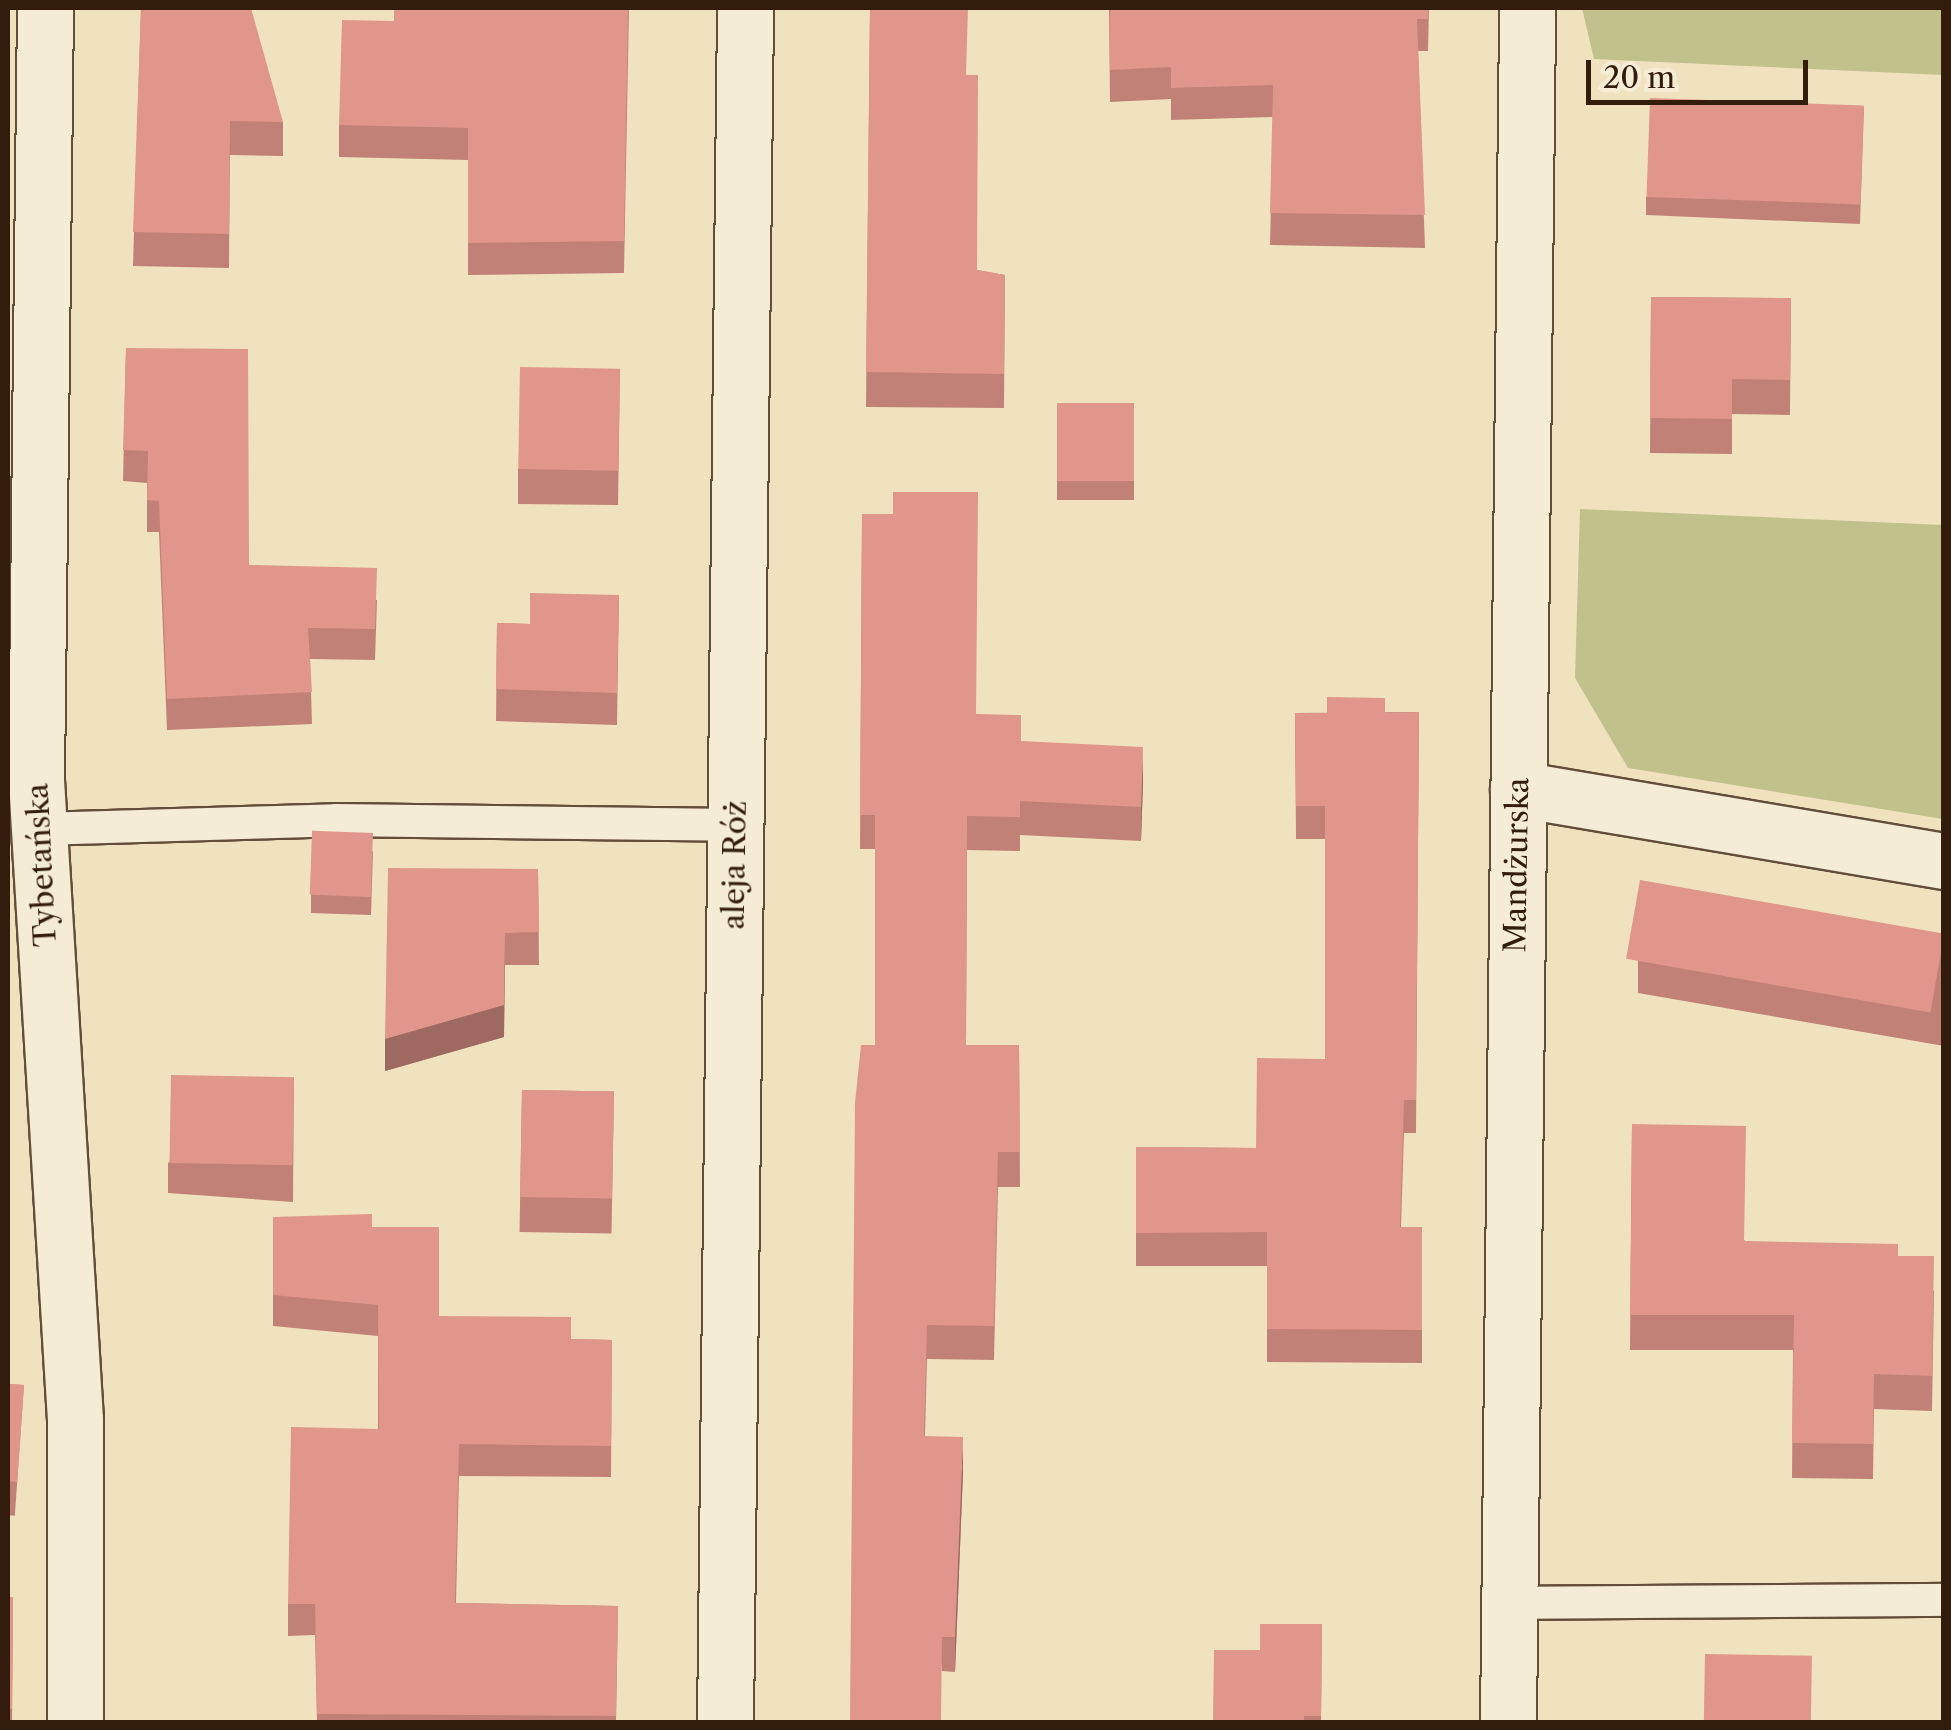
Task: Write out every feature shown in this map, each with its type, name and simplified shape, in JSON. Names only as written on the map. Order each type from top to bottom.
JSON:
[{"type":"street","name":"Tybetańska","points":[[45,8],[39,829],[75,1420],[75,1722]]},
{"type":"street","name":"aleja Róż","points":[[725,1722],[745,8]]},
{"type":"street","name":"Mandżurska","points":[[1508,1722],[1528,8]]},
{"type":"street","points":[[1518,789],[1944,861]]},
{"type":"lane","points":[[39,829],[336,820],[735,825]]},
{"type":"lane","points":[[1508,1603],[1944,1600]]},
{"type":"green space","points":[[1582,8],[1943,8],[1943,75],[1594,59]]},
{"type":"green space","points":[[1580,509],[1943,525],[1943,819],[1628,768],[1575,678]]},
{"type":"building","points":[[141,8],[251,8],[283,122],[230,121],[229,234],[133,232]]},
{"type":"building","points":[[628,8],[624,241],[468,243],[468,128],[339,125],[342,20],[394,21],[394,9]]},
{"type":"building","points":[[870,8],[968,8],[966,75],[978,75],[977,270],[1005,275],[1004,374],[866,372]]},
{"type":"building","points":[[1110,8],[1428,8],[1428,19],[1417,19],[1425,215],[1270,213],[1273,85],[1171,88],[1171,67],[1110,70]]},
{"type":"building","points":[[1650,98],[1864,105],[1860,204],[1647,197]]},
{"type":"building","points":[[1651,297],[1791,298],[1790,380],[1732,379],[1732,419],[1650,418]]},
{"type":"building","points":[[126,348],[248,349],[249,565],[377,568],[375,629],[308,628],[312,692],[167,699],[159,501],[147,500],[148,451],[123,450]]},
{"type":"building","points":[[520,367],[620,369],[618,471],[518,469]]},
{"type":"building","points":[[1057,403],[1134,403],[1134,481],[1057,481]]},
{"type":"building","points":[[893,492],[978,492],[976,714],[1021,715],[1021,741],[1143,747],[1141,807],[1020,801],[1020,817],[967,816],[966,1045],[1019,1045],[1020,1152],[998,1152],[994,1326],[927,1325],[924,1436],[963,1437],[955,1637],[942,1637],[941,1722],[850,1722],[855,1103],[861,1045],[875,1045],[875,815],[860,815],[862,514],[893,514]]},
{"type":"building","points":[[530,593],[619,595],[617,693],[496,689],[497,623],[530,624]]},
{"type":"building","points":[[1327,697],[1385,698],[1385,713],[1419,712],[1416,1100],[1404,1100],[1400,1227],[1422,1227],[1422,1330],[1267,1329],[1267,1232],[1136,1233],[1136,1147],[1256,1148],[1257,1058],[1325,1059],[1325,806],[1296,806],[1295,713],[1327,713]]},
{"type":"building","points":[[312,831],[373,833],[371,897],[310,895]]},
{"type":"building","points":[[388,868],[538,869],[539,932],[505,933],[504,1005],[385,1039]]},
{"type":"building","points":[[1640,880],[1944,934],[1930,1012],[1626,959]]},
{"type":"building","points":[[171,1075],[294,1077],[292,1165],[169,1163]]},
{"type":"building","points":[[522,1090],[614,1092],[612,1199],[520,1197]]},
{"type":"building","points":[[1632,1124],[1746,1126],[1744,1241],[1898,1244],[1898,1256],[1934,1256],[1932,1376],[1874,1374],[1873,1444],[1792,1443],[1794,1315],[1630,1315]]},
{"type":"building","points":[[372,1214],[372,1227],[439,1227],[439,1316],[571,1317],[571,1339],[612,1340],[611,1446],[459,1444],[455,1603],[618,1606],[616,1716],[317,1714],[315,1604],[288,1604],[291,1427],[379,1429],[378,1305],[273,1295],[273,1217]]},
{"type":"building","points":[[8,1384],[24,1385],[17,1482],[8,1481]]},
{"type":"building","points":[[8,1597],[13,1597],[12,1709],[8,1709]]},
{"type":"building","points":[[1260,1624],[1322,1624],[1321,1716],[1304,1716],[1304,1722],[1213,1722],[1214,1650],[1260,1650]]},
{"type":"building","points":[[1705,1654],[1812,1656],[1811,1722],[1704,1722]]}]
